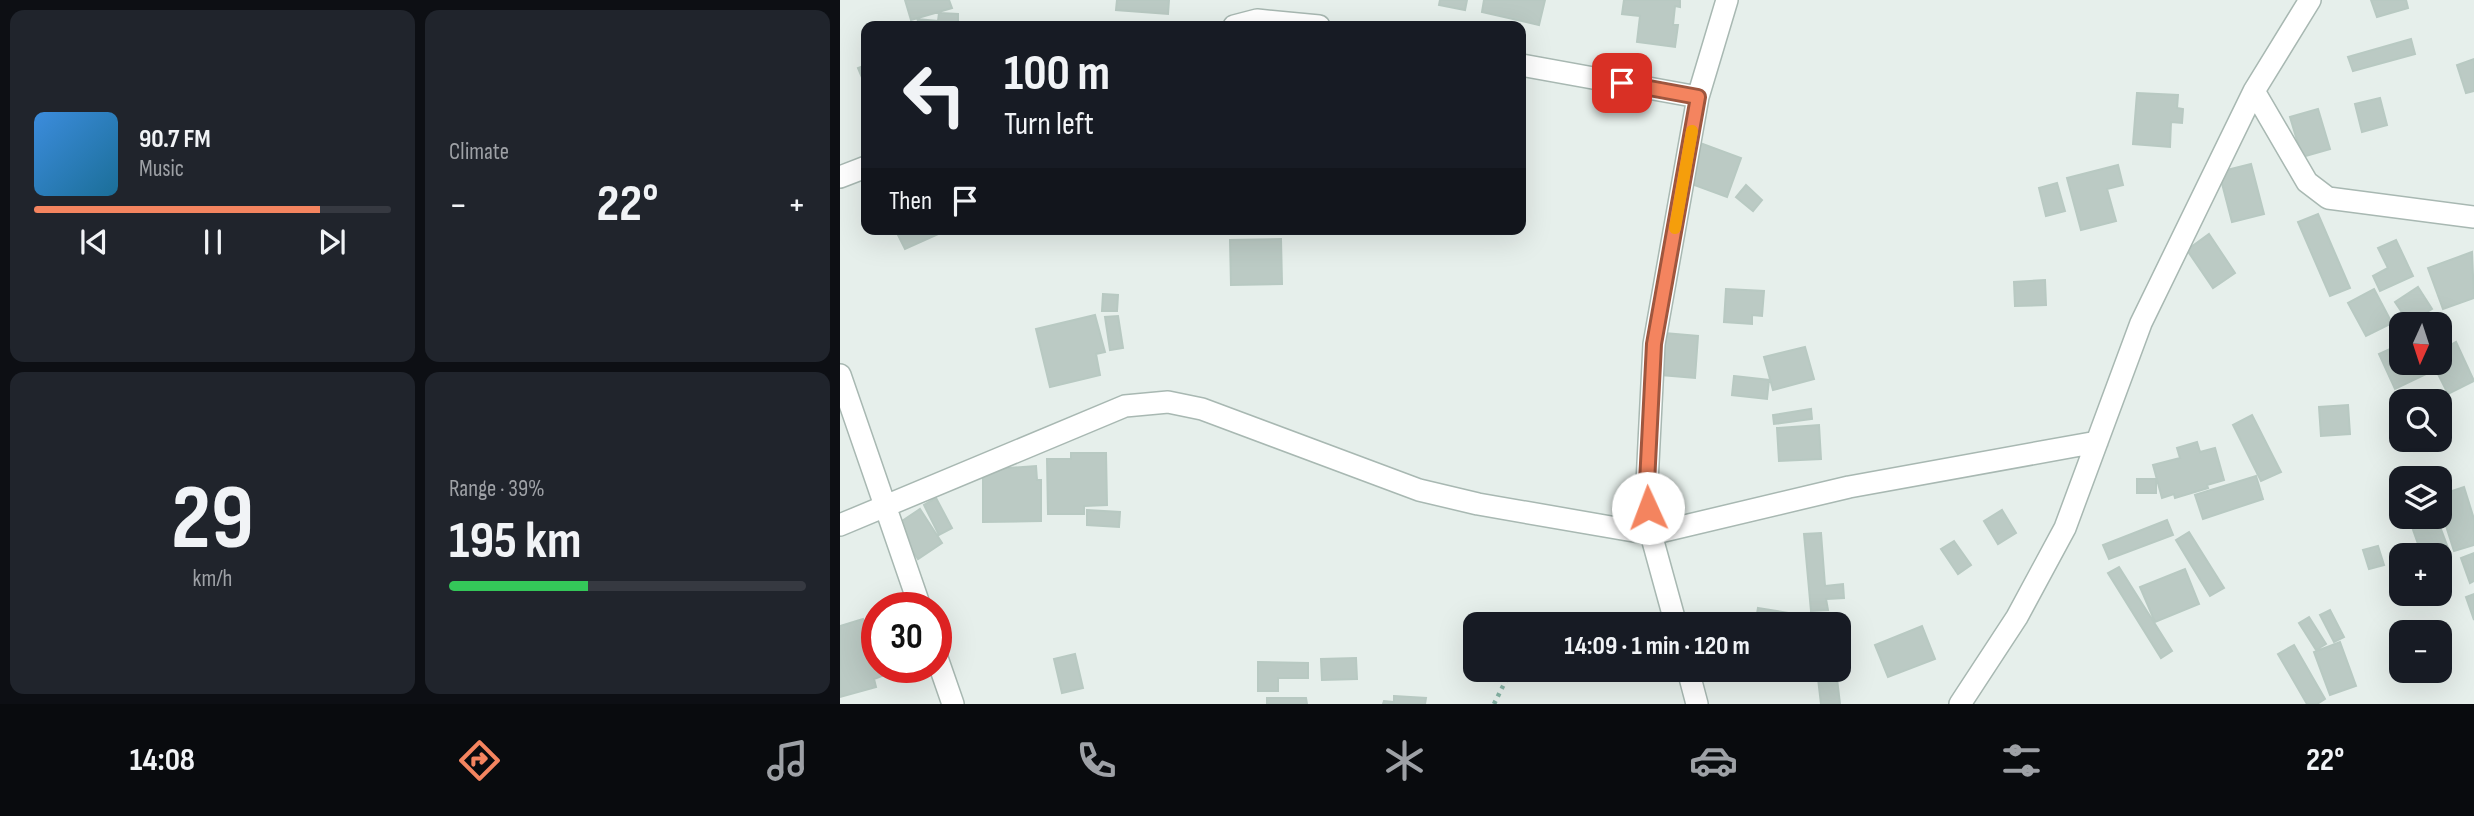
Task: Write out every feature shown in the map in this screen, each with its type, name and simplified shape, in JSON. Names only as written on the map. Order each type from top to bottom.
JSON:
[{"type":"street","points":[[1672,612],[1651,534],[1647,483],[1654,344],[1698,97],[1727,0]]},
{"type":"street","points":[[1960,704],[2017,617],[2065,527],[2141,323],[2254,91],[2310,0]]},
{"type":"street","points":[[1526,66],[1698,97]]},
{"type":"street","points":[[2254,91],[2307,182],[2328,198],[2474,217]]},
{"type":"street","points":[[840,177],[861,169]]},
{"type":"street","points":[[840,375],[915,592]]},
{"type":"street","points":[[840,525],[1125,406],[1168,402],[1202,409],[1419,490],[1651,534],[1849,487],[2097,442]]},
{"type":"street","points":[[1691,682],[1697,704]]},
{"type":"street","points":[[946,683],[953,704]]},
{"type":"path","points":[[1494,704],[1505,682]]},
{"type":"building","points":[[905,0],[949,0],[952,8],[911,20]]},
{"type":"building","points":[[1117,0],[1169,0],[1168,14],[1116,10]]},
{"type":"building","points":[[1440,0],[1467,0],[1465,10],[1439,5]]},
{"type":"building","points":[[1484,0],[1545,0],[1539,25],[1482,12]]},
{"type":"building","points":[[1624,0],[1680,0],[1680,7],[1675,6],[1673,25],[1678,25],[1675,47],[1637,42],[1640,16],[1622,14]]},
{"type":"building","points":[[2371,0],[2406,0],[2408,8],[2377,17]]},
{"type":"building","points":[[939,13],[958,14],[958,21],[938,21]]},
{"type":"building","points":[[2411,39],[2415,54],[2353,71],[2348,57]]},
{"type":"building","points":[[2474,59],[2474,91],[2466,93],[2457,65]]},
{"type":"building","points":[[2137,93],[2178,95],[2177,108],[2183,109],[2182,123],[2171,122],[2170,147],[2133,144]]},
{"type":"building","points":[[2380,98],[2387,125],[2362,132],[2355,104]]},
{"type":"building","points":[[2318,109],[2330,149],[2302,157],[2290,117]]},
{"type":"building","points":[[1700,143],[1741,158],[1727,197],[1686,182]]},
{"type":"building","points":[[2251,164],[2264,214],[2232,222],[2219,172]]},
{"type":"building","points":[[2118,165],[2123,185],[2107,189],[2116,221],[2081,230],[2067,178]]},
{"type":"building","points":[[2057,183],[2065,211],[2046,216],[2039,188]]},
{"type":"building","points":[[1746,185],[1762,200],[1753,211],[1736,197]]},
{"type":"building","points":[[2318,214],[2350,288],[2330,296],[2298,222]]},
{"type":"building","points":[[2209,234],[2235,273],[2213,288],[2187,250]]},
{"type":"building","points":[[898,235],[936,235],[905,249]]},
{"type":"building","points":[[1281,239],[1282,284],[1231,285],[1230,240]]},
{"type":"building","points":[[2396,240],[2413,276],[2380,291],[2373,276],[2388,268],[2378,248]]},
{"type":"building","points":[[2472,252],[2474,298],[2443,309],[2428,268]]},
{"type":"building","points":[[2045,280],[2046,305],[2015,306],[2014,282]]},
{"type":"building","points":[[2418,287],[2432,309],[2427,312],[2402,312],[2395,302]]},
{"type":"building","points":[[1726,289],[1764,291],[1762,316],[1752,315],[1752,324],[1724,322]]},
{"type":"building","points":[[2374,289],[2389,317],[2389,324],[2366,336],[2348,303]]},
{"type":"building","points":[[1103,294],[1118,295],[1117,311],[1102,311]]},
{"type":"building","points":[[1095,315],[1105,352],[1096,354],[1100,375],[1050,387],[1036,329]]},
{"type":"building","points":[[1118,316],[1123,348],[1110,350],[1105,317]]},
{"type":"building","points":[[1664,333],[1698,336],[1695,378],[1661,375]]},
{"type":"building","points":[[2456,342],[2474,381],[2452,392],[2452,389],[2446,389],[2438,375],[2452,375],[2452,344]]},
{"type":"building","points":[[1805,347],[1814,379],[1773,390],[1764,357]]},
{"type":"building","points":[[2389,349],[2389,375],[2424,375],[2395,389],[2379,354]]},
{"type":"building","points":[[1734,376],[1769,380],[1767,399],[1732,395]]},
{"type":"building","points":[[2348,405],[2350,434],[2321,436],[2319,407]]},
{"type":"building","points":[[1811,409],[1812,419],[1774,424],[1773,415]]},
{"type":"building","points":[[2252,415],[2281,472],[2261,481],[2233,425]]},
{"type":"building","points":[[1819,425],[1821,459],[1779,461],[1777,428]]},
{"type":"building","points":[[2197,442],[2200,452],[2215,448],[2224,480],[2175,498],[2174,494],[2162,498],[2153,465],[2180,458],[2177,448]]},
{"type":"building","points":[[1071,453],[1106,453],[1107,505],[1084,506],[1084,514],[1048,514],[1047,459],[1071,459]]},
{"type":"building","points":[[1036,466],[1037,480],[1041,480],[1041,521],[983,522],[983,470]]},
{"type":"building","points":[[2256,476],[2263,499],[2203,519],[2195,495]]},
{"type":"building","points":[[2137,479],[2156,479],[2156,493],[2137,493]]},
{"type":"building","points":[[2464,487],[2474,519],[2474,545],[2454,551],[2447,529],[2452,529],[2452,491]]},
{"type":"building","points":[[936,498],[952,528],[939,535],[924,505]]},
{"type":"building","points":[[920,509],[942,543],[918,559],[896,525]]},
{"type":"building","points":[[1087,510],[1120,512],[1119,527],[1087,525]]},
{"type":"building","points":[[2002,510],[2016,533],[1998,544],[1984,521]]},
{"type":"building","points":[[2167,520],[2173,535],[2109,559],[2103,545]]},
{"type":"building","points":[[2413,529],[2441,529],[2446,543],[2418,543]]},
{"type":"building","points":[[2189,532],[2224,588],[2210,596],[2176,540]]},
{"type":"building","points":[[1821,533],[1825,586],[1843,584],[1844,598],[1826,599],[1828,610],[1811,611],[1804,534]]},
{"type":"building","points":[[1954,541],[1971,565],[1958,574],[1941,549]]},
{"type":"building","points":[[2378,546],[2384,565],[2369,569],[2363,550]]},
{"type":"building","points":[[2474,553],[2474,581],[2470,583],[2461,558]]},
{"type":"building","points":[[2119,567],[2172,651],[2161,658],[2108,573]]},
{"type":"building","points":[[2185,569],[2199,604],[2155,622],[2140,587]]},
{"type":"building","points":[[2474,594],[2474,620],[2466,597]]},
{"type":"building","points":[[1758,608],[1783,612],[1757,612]]},
{"type":"building","points":[[2330,610],[2344,637],[2334,642],[2320,615]]},
{"type":"building","points":[[2309,617],[2326,644],[2316,650],[2299,623]]},
{"type":"building","points":[[861,620],[861,683],[875,683],[876,687],[840,697],[840,626]]},
{"type":"building","points":[[1922,626],[1935,659],[1888,677],[1875,645]]},
{"type":"building","points":[[2340,642],[2356,686],[2330,695],[2314,652]]},
{"type":"building","points":[[2294,645],[2325,699],[2317,704],[2307,704],[2278,654]]},
{"type":"building","points":[[1075,654],[1083,688],[1062,693],[1054,659]]},
{"type":"building","points":[[1356,658],[1357,679],[1322,680],[1321,659]]},
{"type":"building","points":[[1258,662],[1308,663],[1308,678],[1278,678],[1278,691],[1258,691]]},
{"type":"building","points":[[1818,682],[1837,682],[1840,704],[1821,704]]},
{"type":"building","points":[[1394,696],[1426,698],[1425,704],[1383,704],[1384,701],[1394,702]]},
{"type":"building","points":[[1267,698],[1306,698],[1307,704],[1267,704]]},
{"type":"slow traffic","points":[[1675,228],[1692,131]]},
{"type":"route","points":[[1622,83],[1698,97],[1654,344],[1648,508]]}]
